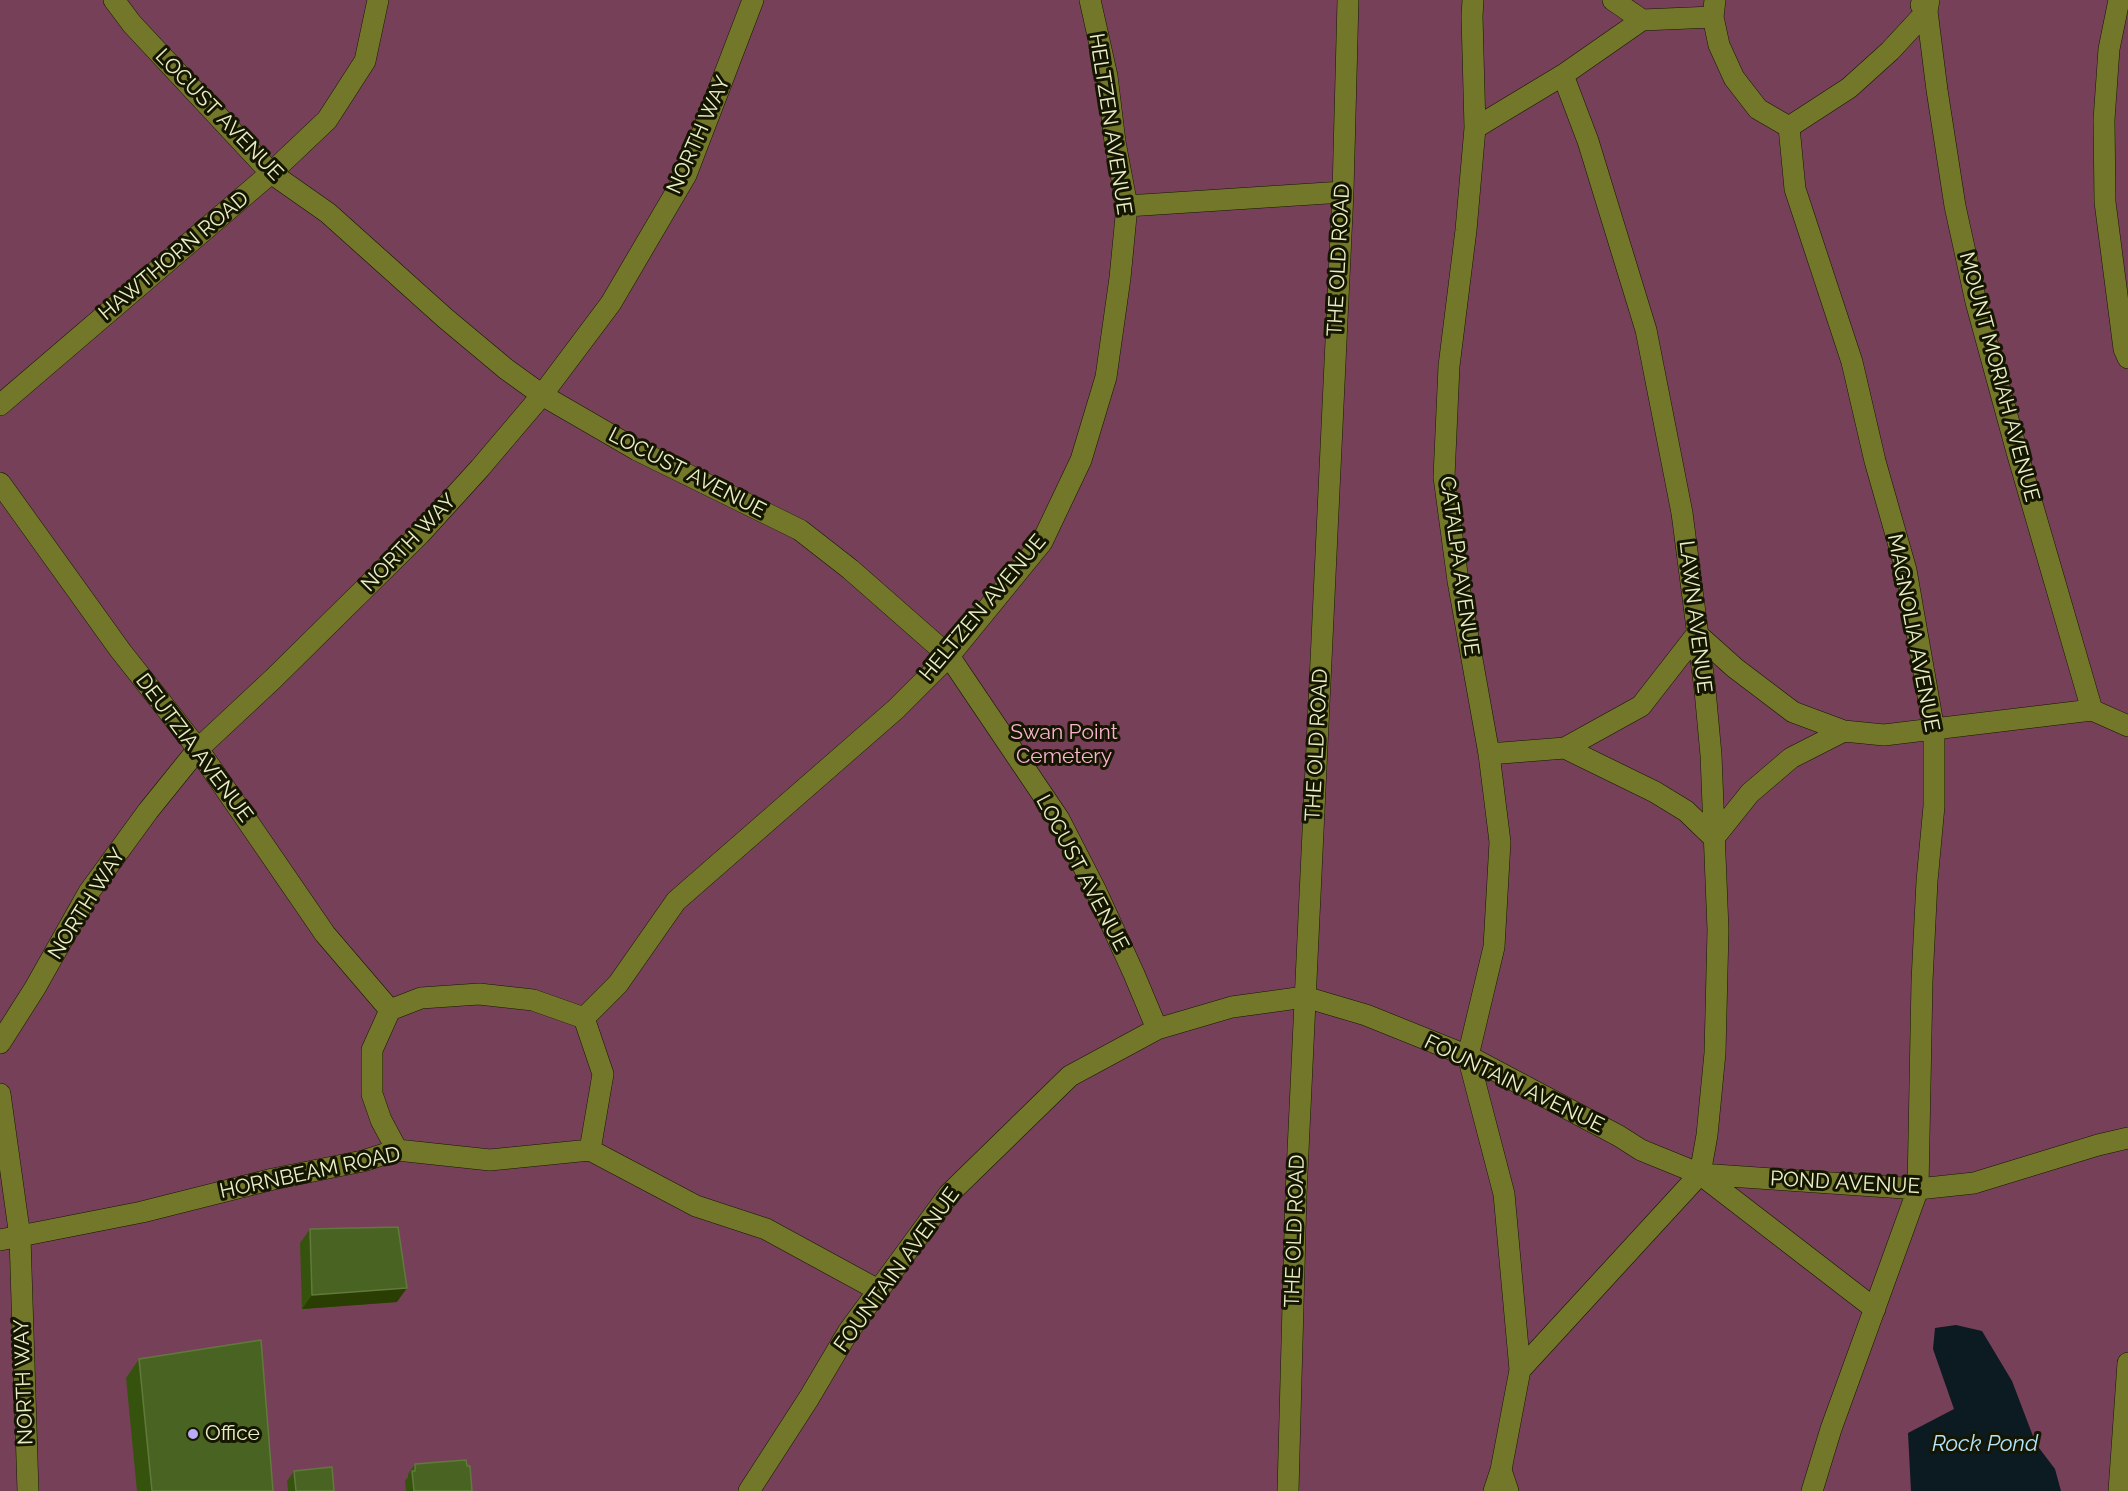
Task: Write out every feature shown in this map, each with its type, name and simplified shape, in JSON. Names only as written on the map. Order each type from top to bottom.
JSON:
[{"type":"lane","name":"LOCUST AVENUE","points":[[114,0],[132,24],[271,173],[328,213],[445,318],[506,369],[542,395],[637,450],[800,530],[850,569],[949,656],[1059,819],[1101,902],[1157,1029]]},
{"type":"lane","name":"HAWTHORN ROAD","points":[[0,405],[271,173],[327,120],[365,61],[378,0]]},
{"type":"lane","name":"NORTH WAY","points":[[0,1043],[35,988],[89,892],[148,811],[198,749],[273,679],[420,534],[542,395],[611,303],[686,175],[753,0]]},
{"type":"lane","name":"HELTZEN AVENUE","points":[[584,1018],[618,984],[676,901],[896,709],[949,656],[1042,542],[1081,459],[1106,377],[1120,278],[1127,206],[1115,142],[1107,76],[1090,0]]},
{"type":"lane","name":"THE OLD ROAD","points":[[1288,1491],[1296,1194],[1343,192],[1348,0]]},
{"type":"lane","name":"CATALPA AVENUE","points":[[1468,1056],[1494,947],[1500,842],[1489,754],[1458,581],[1444,477],[1449,366],[1466,230],[1475,128],[1473,0]]},
{"type":"lane","points":[[1613,0],[1642,20]]},
{"type":"lane","points":[[2119,0],[2109,49],[2104,120],[2105,190],[2119,314],[2124,349],[2128,358]]},
{"type":"lane","points":[[1475,128],[1563,75],[1642,20],[1714,9],[1719,45],[1734,78],[1758,109],[1790,127],[1849,88],[1890,51],[1924,4]]},
{"type":"lane","name":"MOUNT MORIAH AVENUE","points":[[1924,4],[1955,206],[1976,302],[2092,710]]},
{"type":"lane","name":"LAWN AVENUE","points":[[1563,75],[1588,141],[1646,330],[1682,513],[1709,734],[1718,930],[1716,1053],[1707,1135],[1700,1174]]},
{"type":"lane","name":"MAGNOLIA AVENUE","points":[[1790,127],[1795,189],[1852,362],[1875,461],[1906,570],[1934,730],[1934,806],[1927,881],[1922,981],[1918,1189],[1831,1429],[1812,1491]]},
{"type":"lane","points":[[1127,206],[1343,192]]},
{"type":"lane","name":"DEUTZIA AVENUE","points":[[0,483],[120,650],[198,749],[325,934],[390,1010]]},
{"type":"lane","points":[[1489,754],[1565,748],[1641,706],[1696,634],[1735,668],[1793,712],[1844,731],[1884,735],[2092,710],[2128,726]]},
{"type":"lane","points":[[1565,748],[1663,797],[1686,811],[1714,838],[1750,793],[1791,758],[1844,731]]},
{"type":"lane","points":[[397,1150],[381,1120],[372,1094],[372,1050],[390,1010],[421,998],[479,994],[533,1000],[584,1018],[603,1074],[590,1150],[696,1206],[766,1229],[878,1290]]},
{"type":"lane","name":"FOUNTAIN AVENUE","points":[[749,1491],[848,1332],[949,1194],[1070,1076],[1157,1029],[1232,1007],[1305,997],[1366,1015],[1468,1056],[1620,1136],[1641,1150],[1700,1174],[1875,1309]]},
{"type":"lane","points":[[1468,1056],[1504,1194],[1520,1370],[1502,1470],[1494,1491]]},
{"type":"lane","name":"NORTH WAY","points":[[0,1094],[28,1491]]},
{"type":"lane","name":"POND AVENUE","points":[[1700,1174],[1918,1189],[1974,1183],[2128,1138]]},
{"type":"lane","name":"HORNBEAM ROAD","points":[[10,1238],[142,1212],[273,1179],[363,1161],[397,1150],[490,1160],[590,1150]]},
{"type":"lane","points":[[1520,1370],[1700,1174]]},
{"type":"lane","points":[[2119,1491],[2128,1363]]},
{"type":"lane","points":[[1502,1470],[1508,1491]]},
{"type":"green space","name":"Swan Point Cemetery","points":[[0,0],[2128,0],[2128,1491],[0,1491]]},
{"type":"water","name":"Rock Pond","points":[[1956,1325],[1982,1331],[2012,1381],[2036,1444],[2055,1469],[2061,1491],[1911,1491],[1908,1433],[1954,1409],[1933,1349],[1935,1328]]},
{"type":"building","points":[[398,1227],[407,1288],[312,1295],[310,1229]]},
{"type":"building","name":"Office","points":[[261,1340],[273,1491],[152,1491],[139,1359]]},
{"type":"building","points":[[466,1460],[467,1466],[470,1466],[472,1491],[414,1491],[412,1471],[415,1471],[415,1464]]},
{"type":"building","points":[[332,1467],[334,1491],[296,1491],[294,1471]]},
{"type":"place","name":"Office","points":[[193,1434]]}]
